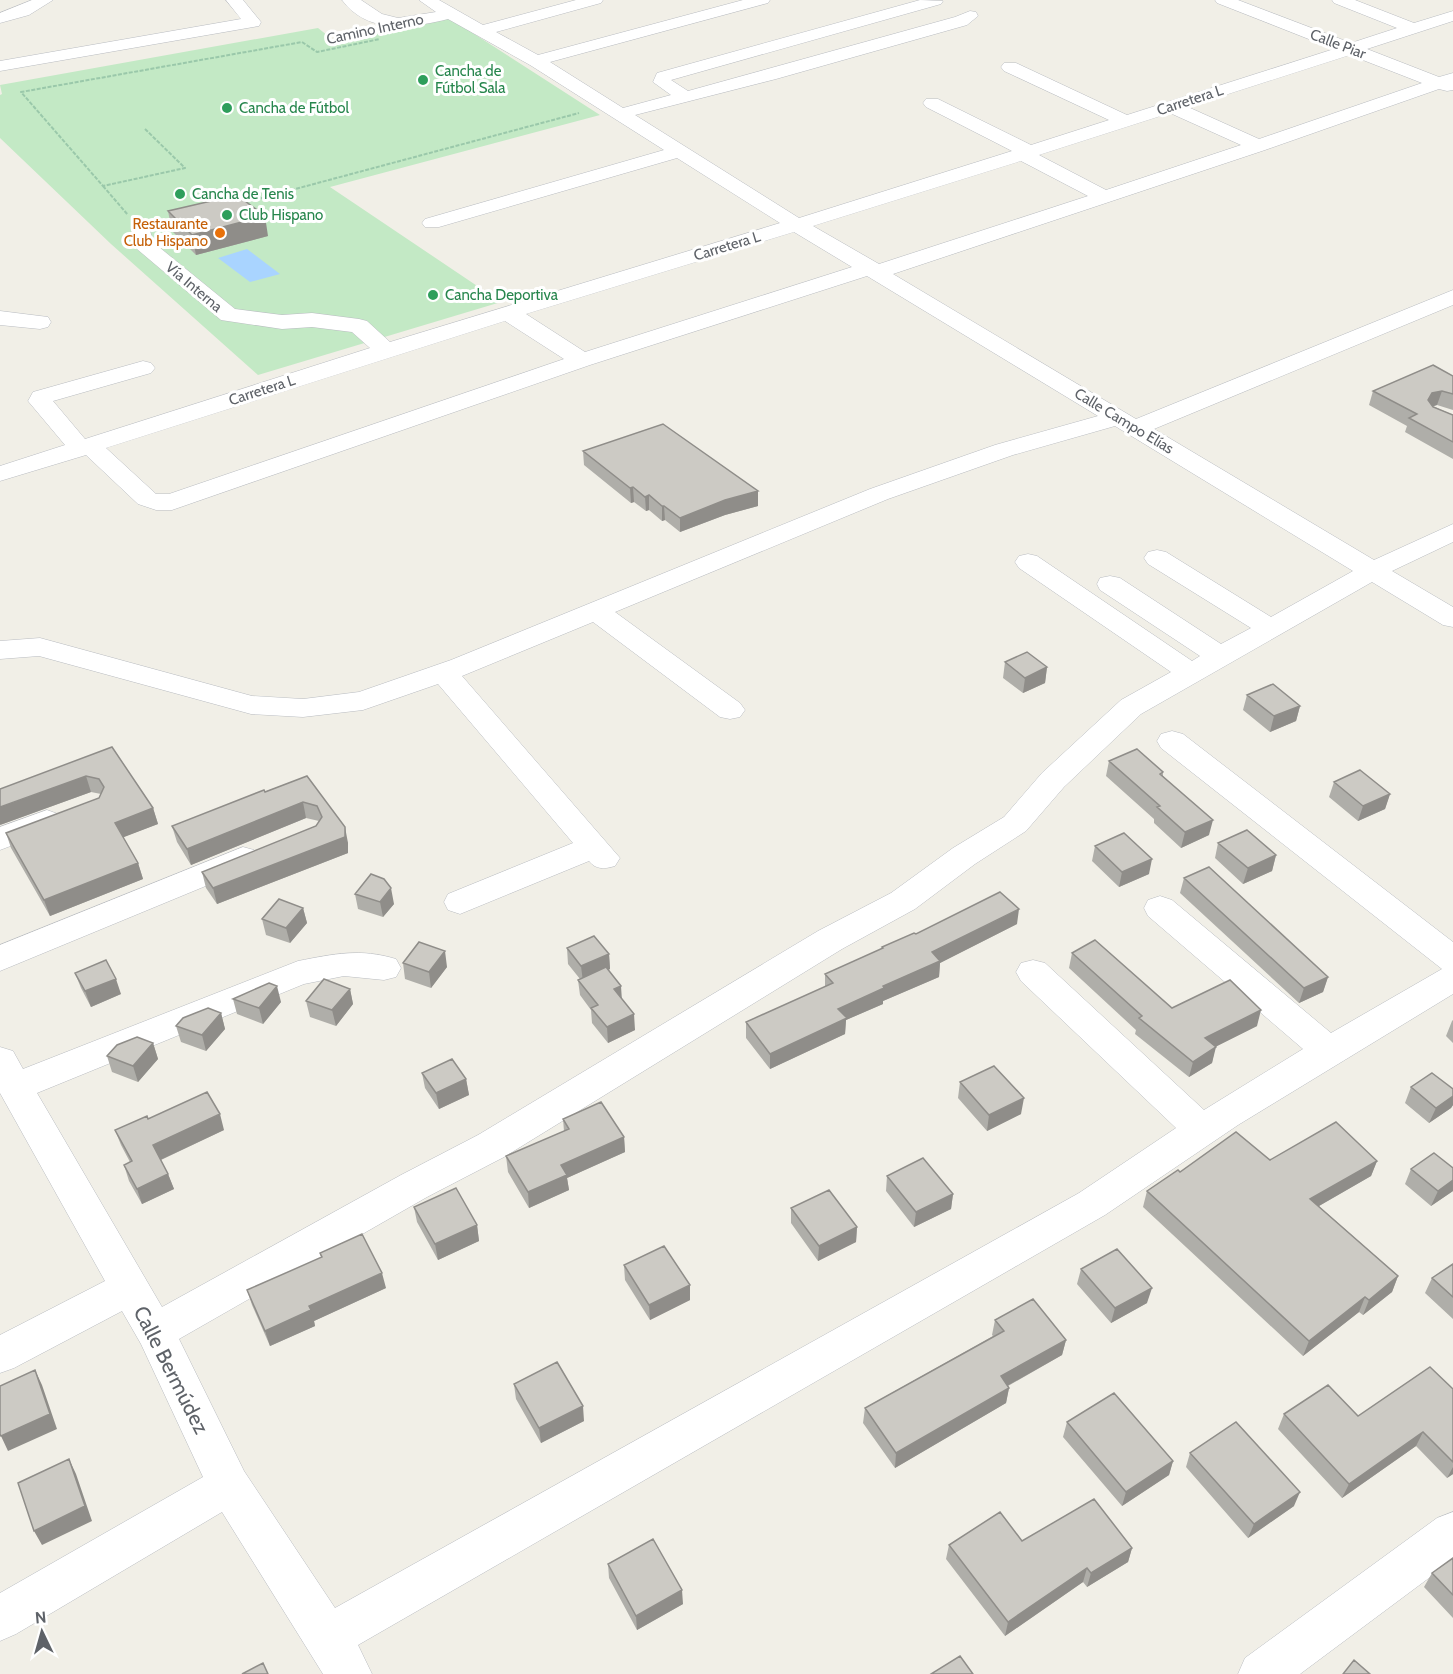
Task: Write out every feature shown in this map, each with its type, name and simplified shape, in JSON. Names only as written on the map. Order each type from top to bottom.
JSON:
[{"type":"street","points":[[0,18],[23,11],[45,0]]},
{"type":"street","points":[[0,66],[253,22],[234,0]]},
{"type":"street","points":[[350,0],[391,24],[408,24],[451,13]]},
{"type":"street","name":"Calle Campo Elías","points":[[429,0],[536,61],[795,224],[1453,619]]},
{"type":"street","points":[[483,30],[595,0]]},
{"type":"street","points":[[536,61],[762,0]]},
{"type":"street","points":[[619,114],[686,97],[782,72],[970,17],[934,0],[663,77],[662,82],[686,97]]},
{"type":"street","name":"Calle Piar","points":[[1223,0],[1448,83]]},
{"type":"street","points":[[1340,0],[1386,18],[1411,20]]},
{"type":"street","name":"Carretera L","points":[[2,471],[85,447],[507,312],[1025,153],[1351,49],[1411,20],[1453,16]]},
{"type":"street","points":[[0,49],[44,43],[54,56]]},
{"type":"street","points":[[1010,67],[1126,121]]},
{"type":"street","points":[[144,368],[41,397],[40,401],[85,447],[147,500],[172,502],[582,360],[1105,197],[1448,83]]},
{"type":"street","points":[[932,103],[1105,197]]},
{"type":"street","points":[[1172,106],[1258,146]]},
{"type":"street","points":[[432,223],[680,151]]},
{"type":"street","name":"Vía Interna","points":[[141,229],[144,245],[229,315],[282,322],[312,320],[335,323]]},
{"type":"street","points":[[0,650],[40,647],[251,705],[334,706],[363,701],[444,673],[879,494],[1004,450],[1127,423],[1453,297]]},
{"type":"street","points":[[507,312],[582,360]]},
{"type":"street","points":[[0,318],[40,322]]},
{"type":"street","points":[[363,357],[335,334],[335,323],[359,326],[386,350]]},
{"type":"street","points":[[155,1332],[414,1186],[491,1146],[830,940],[903,901],[964,856],[1016,824],[1053,780],[1131,707],[1374,570],[1453,532]]},
{"type":"street","points":[[1157,558],[1272,629]]},
{"type":"street","points":[[1028,562],[1190,672]]},
{"type":"street","points":[[1110,584],[1221,656]]},
{"type":"street","points":[[596,611],[730,710]]},
{"type":"street","points":[[444,673],[599,852],[460,902]]},
{"type":"street","points":[[1172,741],[1453,960]]},
{"type":"street","points":[[0,838],[71,812]]},
{"type":"street","points":[[0,959],[274,845]]},
{"type":"street","points":[[1160,908],[1328,1050]]},
{"type":"street","points":[[10,1092],[298,973],[344,964],[384,968]]},
{"type":"street","points":[[1033,972],[1202,1129]]},
{"type":"street","points":[[328,1637],[1092,1204],[1202,1129],[1328,1050],[1453,978]]},
{"type":"street","name":"Calle Bermúdez","points":[[10,1092],[155,1332],[229,1485],[328,1637],[349,1674]]},
{"type":"street","points":[[0,1355],[129,1288]]},
{"type":"street","points":[[0,1618],[229,1485]]},
{"type":"street","points":[[1261,1674],[1453,1533]]},
{"type":"path","name":"Camino Interno","points":[[141,229],[21,92],[302,42],[317,52],[386,38]]},
{"type":"path","points":[[236,205],[580,113],[570,107]]},
{"type":"path","points":[[103,186],[185,168],[144,129]]},
{"type":"green space","name":"Club Hispano","points":[[448,17],[600,115],[330,187],[501,302],[258,375],[111,244],[0,138],[0,95],[2,94],[0,85],[318,28],[337,43]]},
{"type":"water","points":[[247,249],[280,274],[250,282],[218,258]]},
{"type":"building","points":[[237,195],[265,216],[192,235],[168,211]]},
{"type":"building","points":[[1433,365],[1453,376],[1453,394],[1442,391],[1432,393],[1428,400],[1433,407],[1453,415],[1453,442],[1409,418],[1417,414],[1373,391]]},
{"type":"building","points":[[663,424],[758,491],[725,500],[680,518],[649,495],[645,497],[633,487],[630,488],[583,451]]},
{"type":"building","points":[[1027,652],[1047,667],[1025,678],[1005,662]]},
{"type":"building","points":[[1273,684],[1300,706],[1274,716],[1247,695]]},
{"type":"building","points":[[112,747],[153,808],[115,823],[138,863],[44,900],[6,833],[99,798],[104,787],[99,779],[86,776],[0,807],[0,789]]},
{"type":"building","points":[[1137,749],[1163,772],[1160,774],[1213,820],[1185,832],[1157,807],[1160,806],[1109,761]]},
{"type":"building","points":[[1360,770],[1390,794],[1363,806],[1334,782]]},
{"type":"building","points":[[307,776],[345,827],[345,837],[213,888],[202,872],[316,826],[322,817],[317,806],[303,802],[187,849],[172,826],[264,790],[265,792]]},
{"type":"building","points":[[1247,830],[1276,855],[1248,868],[1218,843]]},
{"type":"building","points":[[1124,833],[1152,859],[1122,872],[1095,846]]},
{"type":"building","points":[[1209,867],[1328,977],[1304,988],[1184,878]]},
{"type":"building","points":[[371,874],[384,879],[391,888],[380,902],[355,894]]},
{"type":"building","points":[[1000,892],[1019,909],[932,952],[940,961],[838,1009],[847,1018],[770,1054],[746,1022],[833,983],[825,974],[916,934]]},
{"type":"building","points":[[279,899],[303,908],[286,928],[262,919]]},
{"type":"building","points":[[594,936],[609,954],[581,966],[567,948]]},
{"type":"building","points":[[1095,940],[1172,1008],[1230,980],[1261,1010],[1205,1038],[1216,1047],[1193,1062],[1139,1018],[1142,1016],[1072,953]]},
{"type":"building","points":[[419,942],[445,951],[429,972],[403,963]]},
{"type":"building","points":[[106,960],[116,979],[85,991],[75,973]]},
{"type":"building","points":[[606,967],[621,986],[614,989],[634,1014],[607,1027],[591,1008],[598,1005],[578,980]]},
{"type":"building","points":[[324,979],[350,989],[332,1010],[306,1001]]},
{"type":"building","points":[[269,983],[277,986],[259,1008],[233,999]]},
{"type":"building","points":[[208,1008],[221,1013],[202,1035],[176,1026],[183,1018]]},
{"type":"building","points":[[137,1037],[153,1043],[133,1066],[107,1056],[117,1045]]},
{"type":"building","points":[[452,1059],[466,1079],[436,1093],[422,1073]]},
{"type":"building","points":[[994,1066],[1024,1098],[989,1115],[960,1082]]},
{"type":"building","points":[[1432,1073],[1453,1089],[1453,1096],[1436,1108],[1411,1087]]},
{"type":"building","points":[[207,1092],[220,1114],[153,1145],[168,1174],[137,1189],[124,1165],[132,1161],[115,1130],[147,1116],[148,1119]]},
{"type":"building","points":[[601,1102],[624,1137],[561,1165],[567,1175],[528,1192],[506,1156],[569,1129],[563,1119]]},
{"type":"building","points":[[1336,1122],[1377,1161],[1310,1199],[1398,1276],[1369,1300],[1365,1297],[1309,1341],[1147,1191],[1178,1170],[1180,1172],[1236,1132],[1270,1160]]},
{"type":"building","points":[[1434,1153],[1453,1168],[1453,1180],[1438,1191],[1411,1169]]},
{"type":"building","points":[[923,1158],[953,1194],[916,1212],[887,1176]]},
{"type":"building","points":[[456,1188],[477,1225],[435,1244],[414,1207]]},
{"type":"building","points":[[829,1190],[857,1227],[819,1246],[791,1208]]},
{"type":"building","points":[[362,1234],[382,1273],[309,1306],[311,1310],[265,1331],[247,1290],[322,1257],[320,1253]]},
{"type":"building","points":[[664,1246],[690,1285],[649,1305],[624,1265]]},
{"type":"building","points":[[1117,1249],[1152,1288],[1115,1308],[1081,1269]]},
{"type":"building","points":[[1453,1264],[1453,1297],[1432,1278]]},
{"type":"building","points":[[1033,1299],[1066,1340],[1001,1376],[1009,1388],[896,1453],[865,1408],[1004,1331],[995,1320]]},
{"type":"building","points":[[557,1362],[583,1406],[539,1428],[514,1384]]},
{"type":"building","points":[[1430,1367],[1453,1389],[1453,1462],[1423,1432],[1349,1484],[1284,1414],[1328,1385],[1358,1416]]},
{"type":"building","points":[[35,1370],[50,1414],[1,1436],[0,1386]]},
{"type":"building","points":[[1114,1393],[1173,1461],[1126,1492],[1067,1422]]},
{"type":"building","points":[[1236,1422],[1300,1492],[1254,1524],[1190,1453]]},
{"type":"building","points":[[69,1459],[85,1506],[34,1531],[18,1483]]},
{"type":"building","points":[[1094,1499],[1132,1548],[1091,1573],[1087,1568],[1008,1622],[949,1545],[1000,1512],[1022,1541]]},
{"type":"building","points":[[653,1539],[682,1590],[636,1616],[608,1564]]},
{"type":"building","points":[[1453,1558],[1453,1595],[1432,1573]]},
{"type":"building","points":[[960,1656],[973,1674],[931,1674]]},
{"type":"building","points":[[1354,1660],[1370,1674],[1343,1674]]},
{"type":"building","points":[[263,1663],[268,1674],[242,1674]]},
{"type":"place","name":"Cancha de Fútbol Sala","points":[[423,80]]},
{"type":"place","name":"Cancha de Fútbol","points":[[227,108]]},
{"type":"place","name":"Cancha de Tenis","points":[[180,194]]},
{"type":"place","name":"Club Hispano","points":[[227,215]]},
{"type":"place","name":"Restaurante Club Hispano","points":[[220,233]]},
{"type":"place","name":"Cancha Deportiva","points":[[433,295]]}]
